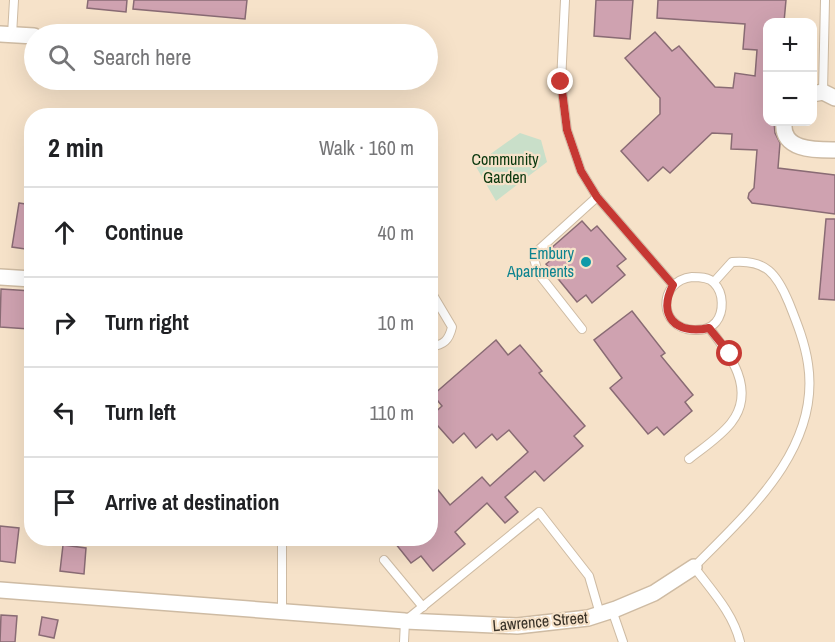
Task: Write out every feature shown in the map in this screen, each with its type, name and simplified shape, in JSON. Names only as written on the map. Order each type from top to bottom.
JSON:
[{"type":"street","points":[[6,35],[24,36]]},
{"type":"street","points":[[784,126],[788,138],[797,146],[809,150],[835,150]]},
{"type":"street","points":[[0,277],[24,278]]},
{"type":"street","name":"Lawrence Street","points":[[0,590],[405,621],[517,626],[588,618],[606,612],[654,593],[694,567]]},
{"type":"lane","points":[[6,35],[14,0]]},
{"type":"lane","points":[[565,0],[561,82],[567,130],[581,171],[597,197],[673,285]]},
{"type":"lane","points":[[823,95],[825,0]]},
{"type":"lane","points":[[582,329],[538,273],[533,255],[597,197]]},
{"type":"lane","name":"Lawrence Street","points":[[694,567],[740,520],[783,467],[794,449],[805,419],[809,390],[809,366],[803,340],[782,288],[772,273],[763,266],[749,261],[732,262],[714,282]]},
{"type":"lane","points":[[692,277],[714,282],[720,295],[722,309],[717,321],[709,328],[687,330],[675,324],[669,316],[666,305],[673,285],[682,278],[692,277]]},
{"type":"lane","points":[[438,303],[452,327],[450,337],[438,346]]},
{"type":"lane","points":[[689,459],[732,422],[741,400],[737,367],[730,354],[709,328]]},
{"type":"lane","points":[[404,642],[405,621],[539,512],[588,576],[623,642]]},
{"type":"lane","points":[[282,546],[282,611]]},
{"type":"lane","points":[[384,560],[423,607]]},
{"type":"lane","points":[[694,567],[727,611],[737,630],[740,642]]},
{"type":"green space","name":"Community Garden","points":[[520,133],[541,140],[547,162],[496,201],[475,165]]},
{"type":"building","points":[[88,0],[127,0],[126,12],[87,8]]},
{"type":"building","points":[[134,0],[247,0],[245,19],[133,9]]},
{"type":"building","points":[[596,0],[633,0],[630,39],[594,36]]},
{"type":"building","points":[[658,0],[786,0],[784,18],[763,18],[763,126],[774,126],[780,143],[778,168],[835,175],[835,214],[752,203],[748,198],[754,188],[757,150],[731,149],[732,134],[712,133],[670,173],[663,167],[648,181],[621,151],[660,114],[660,98],[625,58],[655,32],[672,51],[679,46],[715,87],[733,88],[735,73],[755,76],[757,50],[743,49],[745,24],[657,18]]},
{"type":"building","points":[[19,203],[24,204],[24,249],[12,247]]},
{"type":"building","points":[[826,219],[835,219],[835,300],[819,299]]},
{"type":"building","name":"Embury Apartments","points":[[582,221],[591,231],[597,226],[626,259],[617,266],[625,275],[592,303],[586,295],[577,302],[546,264],[555,257],[549,250]]},
{"type":"building","points":[[1,289],[24,290],[24,329],[0,327]]},
{"type":"building","points":[[632,311],[665,353],[661,356],[693,395],[685,402],[692,411],[664,435],[657,427],[648,434],[610,388],[622,378],[594,340]]},
{"type":"building","points":[[496,340],[508,355],[520,345],[542,371],[539,373],[585,426],[574,436],[583,446],[544,481],[535,471],[505,497],[518,512],[505,523],[487,503],[455,532],[465,544],[433,571],[421,556],[411,563],[397,546],[438,546],[438,490],[450,505],[482,477],[490,486],[528,452],[509,430],[497,440],[492,434],[476,448],[464,433],[453,443],[438,426],[438,410],[442,406],[438,401],[438,391]]},
{"type":"building","points":[[0,526],[19,528],[15,563],[0,561]]},
{"type":"building","points":[[63,546],[86,548],[84,574],[60,571]]},
{"type":"building","points":[[1,615],[17,616],[15,642],[0,642]]},
{"type":"building","points":[[42,617],[58,620],[54,638],[39,635]]},
{"type":"place","name":"Embury Apartments","points":[[586,262]]},
{"type":"route","points":[[561,82],[567,130],[581,171],[597,197],[673,285],[666,305],[669,316],[675,324],[687,330],[709,328],[730,354]]}]
